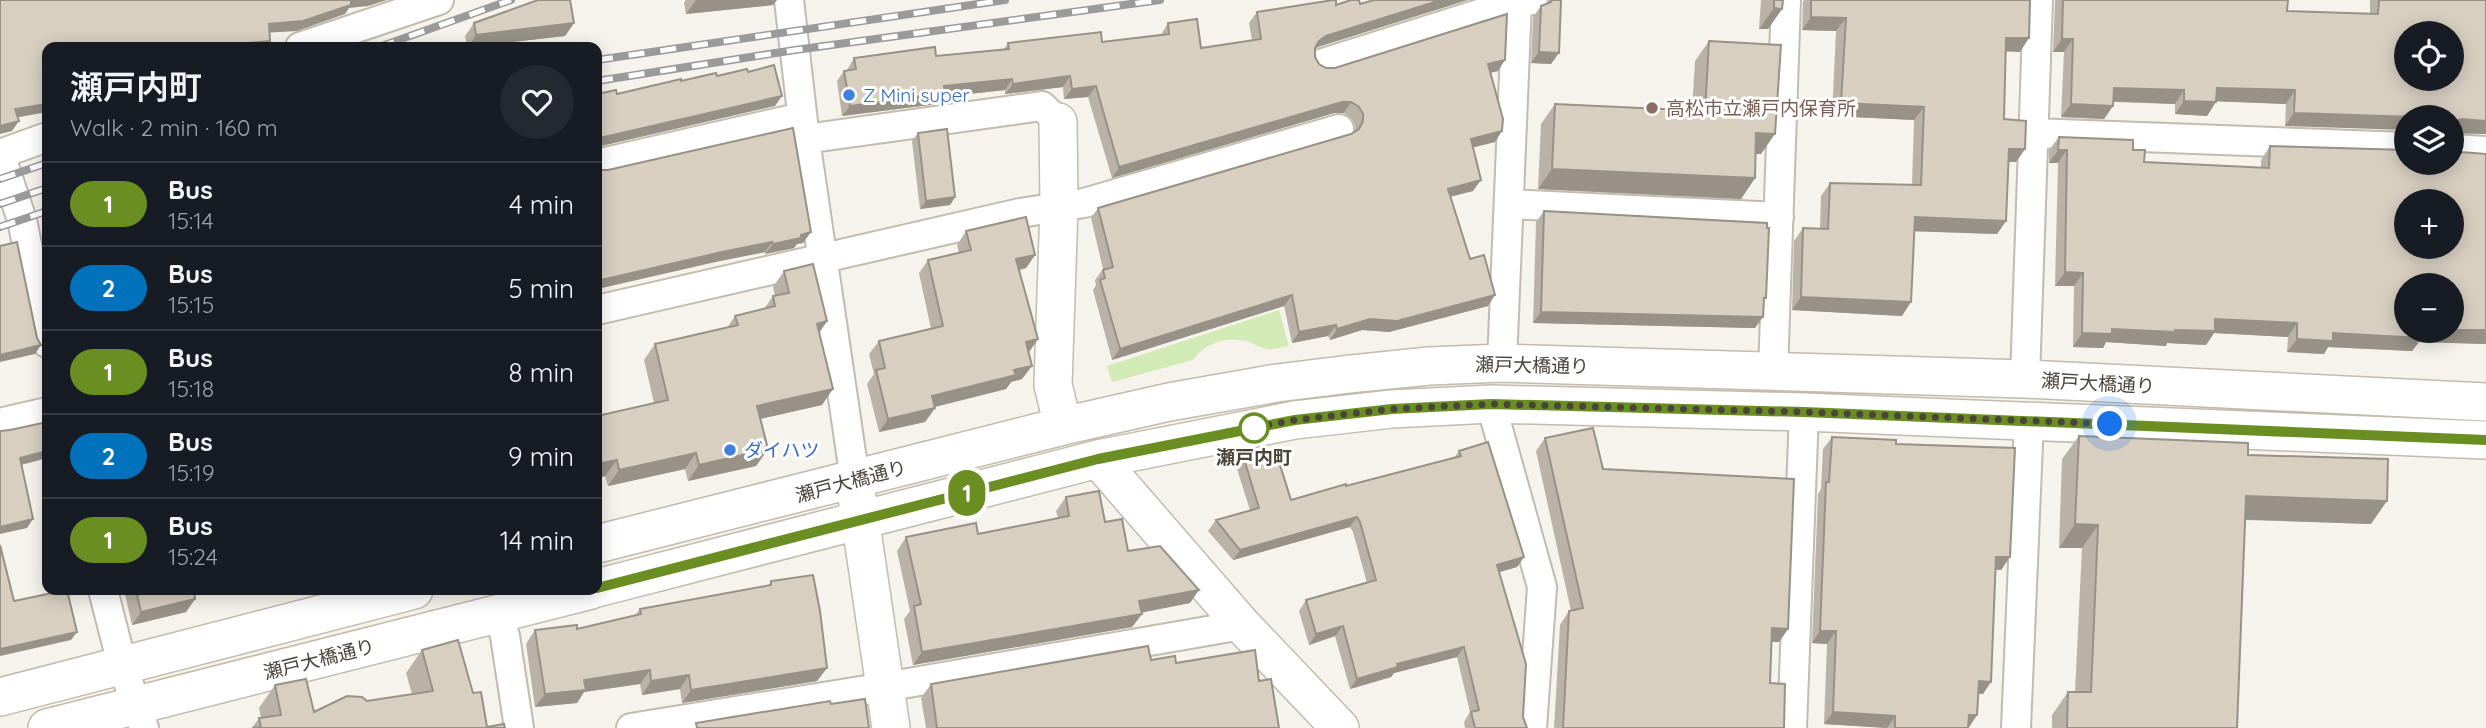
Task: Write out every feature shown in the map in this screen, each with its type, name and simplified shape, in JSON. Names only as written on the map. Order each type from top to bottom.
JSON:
[{"type":"street","points":[[789,0],[804,128],[891,728]]},
{"type":"street","points":[[1773,372],[1786,0]]},
{"type":"street","points":[[2025,379],[2038,0]]},
{"type":"street","points":[[315,42],[434,1]]},
{"type":"street","points":[[1323,63],[1525,1],[1502,363]]},
{"type":"street","points":[[602,163],[804,128],[1042,106],[1058,122],[1059,207],[1053,385],[1063,426]]},
{"type":"street","points":[[602,309],[1020,213],[1084,202],[1339,129]]},
{"type":"street","points":[[2033,133],[2394,148]]},
{"type":"street","points":[[42,138],[0,154],[42,291]]},
{"type":"street","points":[[2464,150],[2486,151]]},
{"type":"street","points":[[1510,204],[1779,217]]},
{"type":"street","name":"瀬戸大橋通り","points":[[602,543],[1063,426],[1169,402],[1277,383],[1429,366],[1502,363],[2025,379],[2486,402]]},
{"type":"street","points":[[1491,404],[1542,587],[1532,728]]},
{"type":"street","name":"瀬戸大橋通り","points":[[602,587],[1098,459],[1295,420],[1392,409],[1491,404],[1804,412],[2486,440]]},
{"type":"street","points":[[1792,728],[1804,412]]},
{"type":"street","points":[[0,423],[42,413]]},
{"type":"street","points":[[2016,728],[2029,420]]},
{"type":"street","points":[[1098,459],[1242,625],[1340,728]]},
{"type":"street","points":[[104,595],[122,664],[140,717]]},
{"type":"street","points":[[0,697],[394,595]]},
{"type":"street","name":"瀬戸大橋通り","points":[[47,728],[140,717],[572,595]]},
{"type":"street","points":[[498,614],[505,636],[519,728]]},
{"type":"street","points":[[631,728],[1242,625]]},
{"type":"green space","points":[[1279,310],[1289,346],[1267,349],[1246,341],[1223,340],[1203,349],[1193,360],[1112,382],[1107,366]]},
{"type":"building","points":[[0,0],[351,0],[351,5],[303,21],[269,24],[270,41],[42,42],[42,105],[15,109],[19,121],[0,126]]},
{"type":"building","points":[[538,0],[570,0],[574,23],[476,35],[474,23]]},
{"type":"building","points":[[1336,0],[1336,5],[1351,0],[1359,0],[1360,4],[1374,0],[1441,0],[1326,36],[1315,48],[1315,57],[1319,64],[1326,68],[1335,68],[1507,14],[1505,60],[1488,64],[1503,119],[1502,131],[1471,139],[1481,180],[1448,189],[1470,259],[1484,255],[1495,295],[1397,321],[1370,319],[1337,329],[1336,325],[1299,332],[1292,295],[1120,349],[1100,280],[1105,278],[1103,270],[1113,267],[1098,208],[1351,134],[1359,129],[1363,121],[1359,107],[1351,102],[1342,102],[1119,167],[1096,86],[1072,89],[1070,76],[1013,84],[1012,79],[944,86],[945,93],[850,106],[844,71],[856,69],[854,58],[935,47],[936,56],[1009,49],[1008,43],[1101,32],[1102,42],[1169,34],[1168,23],[1197,19],[1201,48],[1261,39],[1257,12]]},
{"type":"building","points":[[1552,0],[1561,0],[1559,53],[1539,52],[1541,6]]},
{"type":"building","points":[[1774,0],[1783,0],[1782,9],[1774,8]]},
{"type":"building","points":[[1811,0],[2030,0],[2029,38],[2006,38],[2004,119],[2026,121],[2025,149],[2009,149],[2006,221],[1915,217],[1911,302],[1801,297],[1803,228],[1828,229],[1830,183],[1921,185],[1924,107],[1841,103],[1846,18],[1811,17]]},
{"type":"building","points":[[2063,0],[2288,0],[2287,11],[2378,14],[2379,0],[2486,0],[2486,121],[2464,119],[2464,105],[2394,105],[2394,116],[2294,113],[2295,90],[2217,88],[2216,102],[2184,101],[2184,90],[2114,88],[2113,106],[2071,104],[2073,39],[2062,39]]},
{"type":"building","points":[[1709,41],[1781,45],[1775,134],[1756,133],[1755,178],[1552,169],[1555,104],[1705,111]]},
{"type":"building","points":[[774,65],[782,96],[602,138],[602,93],[616,90],[617,94],[716,73],[717,76],[747,69],[748,72]]},
{"type":"building","points":[[793,128],[811,232],[801,235],[801,238],[722,252],[602,280],[602,170]]},
{"type":"building","points":[[947,129],[955,197],[926,201],[918,133]]},
{"type":"building","points":[[2059,137],[2133,140],[2133,150],[2145,150],[2144,162],[2269,168],[2270,146],[2394,150],[2394,175],[2464,175],[2464,152],[2486,154],[2486,330],[2464,330],[2464,273],[2394,273],[2394,336],[2333,333],[2333,341],[2297,339],[2297,323],[2215,319],[2215,331],[2112,329],[2112,334],[2082,333],[2083,273],[2065,272],[2067,150],[2058,150]]},
{"type":"building","points":[[1544,211],[1767,223],[1769,228],[1763,317],[1541,312]]},
{"type":"building","points":[[1026,217],[1035,255],[1016,259],[1038,339],[1026,342],[1032,366],[1014,370],[1016,375],[932,396],[935,408],[888,419],[876,370],[885,368],[879,341],[943,326],[928,260],[971,250],[966,231]]},
{"type":"building","points":[[17,242],[37,338],[41,345],[0,355],[0,246]]},
{"type":"building","points":[[813,264],[827,321],[817,324],[833,389],[757,406],[768,449],[699,465],[696,453],[619,470],[617,460],[602,463],[602,415],[668,400],[655,344],[738,325],[735,316],[775,306],[773,296],[789,293],[784,271]]},
{"type":"building","points":[[42,423],[42,452],[20,458],[33,519],[0,527],[0,431]]},
{"type":"building","points":[[1593,428],[1603,469],[1794,479],[1788,629],[1772,628],[1770,683],[1785,684],[1784,728],[1563,728],[1569,611],[1583,608],[1545,438]]},
{"type":"building","points":[[2079,436],[2248,443],[2248,455],[2388,459],[2387,501],[2246,496],[2237,728],[2067,728],[2068,692],[2091,692],[2098,525],[2075,524]]},
{"type":"building","points":[[1832,437],[1896,440],[1896,444],[2015,448],[2010,557],[1996,557],[1991,682],[1979,681],[1977,715],[1969,715],[1968,728],[1895,728],[1895,716],[1833,712],[1836,631],[1820,631],[1826,482],[1829,482]]},
{"type":"building","points":[[1488,442],[1524,557],[1497,565],[1526,664],[1523,717],[1527,728],[1475,728],[1471,712],[1479,710],[1464,647],[1397,664],[1398,667],[1357,679],[1343,626],[1316,634],[1306,600],[1376,580],[1357,517],[1240,550],[1216,520],[1259,508],[1244,459],[1275,449],[1291,500],[1461,456],[1459,451]]},
{"type":"building","points":[[1099,491],[1105,522],[1122,519],[1128,551],[1160,546],[1199,590],[1139,601],[1142,614],[922,652],[914,606],[921,604],[906,537],[976,523],[978,534],[1069,516],[1066,497]]},
{"type":"building","points":[[0,545],[14,601],[43,595],[68,595],[77,632],[0,649]]},
{"type":"building","points":[[813,575],[827,668],[691,690],[689,675],[651,681],[650,670],[584,680],[586,690],[545,694],[535,630],[577,625],[577,629],[641,614],[640,609],[771,585],[771,581]]},
{"type":"building","points":[[137,595],[195,595],[195,599],[141,612]]},
{"type":"building","points":[[458,640],[473,693],[481,692],[487,727],[504,724],[505,728],[252,728],[261,727],[259,718],[281,715],[275,685],[306,679],[314,712],[347,696],[362,697],[367,701],[433,691],[422,650]]},
{"type":"building","points":[[1148,646],[1151,660],[1175,656],[1176,663],[1255,650],[1259,681],[1271,679],[1279,728],[937,728],[931,684]]},
{"type":"building","points":[[865,699],[869,728],[697,728],[696,723],[830,701],[831,704]]},
{"type":"railway","points":[[393,42],[511,0]]},
{"type":"railway","points":[[602,59],[1005,0]]},
{"type":"railway","points":[[602,80],[795,50],[1160,0]]},
{"type":"railway","points":[[0,179],[42,165]]},
{"type":"railway","points":[[0,204],[42,190]]},
{"type":"railway","points":[[0,227],[42,213]]},
{"type":"bus line","name":"1","points":[[602,587],[1098,459],[1295,420],[1392,409],[1491,404],[1804,412],[2486,440]]},
{"type":"place","name":"Z Mini super","points":[[849,95]]},
{"type":"place","name":"高松市立瀬戸内保育所","points":[[1652,108]]},
{"type":"place","name":"瀬戸内町","points":[[1254,428]]},
{"type":"place","name":"ダイハツ","points":[[730,450]]},
{"type":"route","points":[[1254,428],[1249,428],[1392,409],[1491,404],[1804,412],[2110,424]]}]
